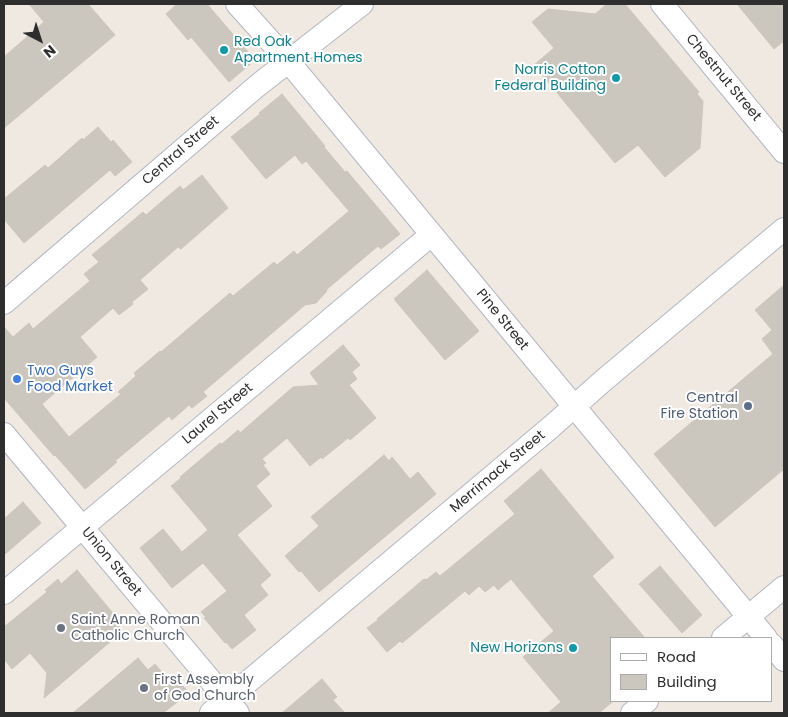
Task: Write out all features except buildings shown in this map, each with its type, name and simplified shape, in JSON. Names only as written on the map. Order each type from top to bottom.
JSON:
[{"type":"street","name":"Pine Street","points":[[237,4],[288,61],[765,637]]},
{"type":"street","name":"Central Street","points":[[4,303],[223,115],[288,61],[362,4]]},
{"type":"street","name":"Chestnut Street","points":[[662,4],[784,152]]},
{"type":"street","name":"Merrimack Street","points":[[225,709],[604,380],[784,229]]},
{"type":"street","name":"Laurel Street","points":[[4,593],[431,235]]},
{"type":"street","name":"Union Street","points":[[4,434],[82,528],[225,709]]},
{"type":"street","points":[[724,637],[784,587]]},
{"type":"street","points":[[773,646],[784,660]]},
{"type":"street","points":[[632,713],[646,702]]},
{"type":"place","name":"Red Oak Apartment Homes","points":[[224,50]]},
{"type":"place","name":"Norris Cotton Federal Building","points":[[616,78]]},
{"type":"place","name":"Two Guys Food Market","points":[[17,379]]},
{"type":"place","name":"Central Fire Station","points":[[748,406]]},
{"type":"place","name":"Saint Anne Roman Catholic Church","points":[[61,628]]},
{"type":"place","name":"New Horizons","points":[[573,648]]},
{"type":"place","name":"First Assembly of God Church","points":[[144,688]]}]
